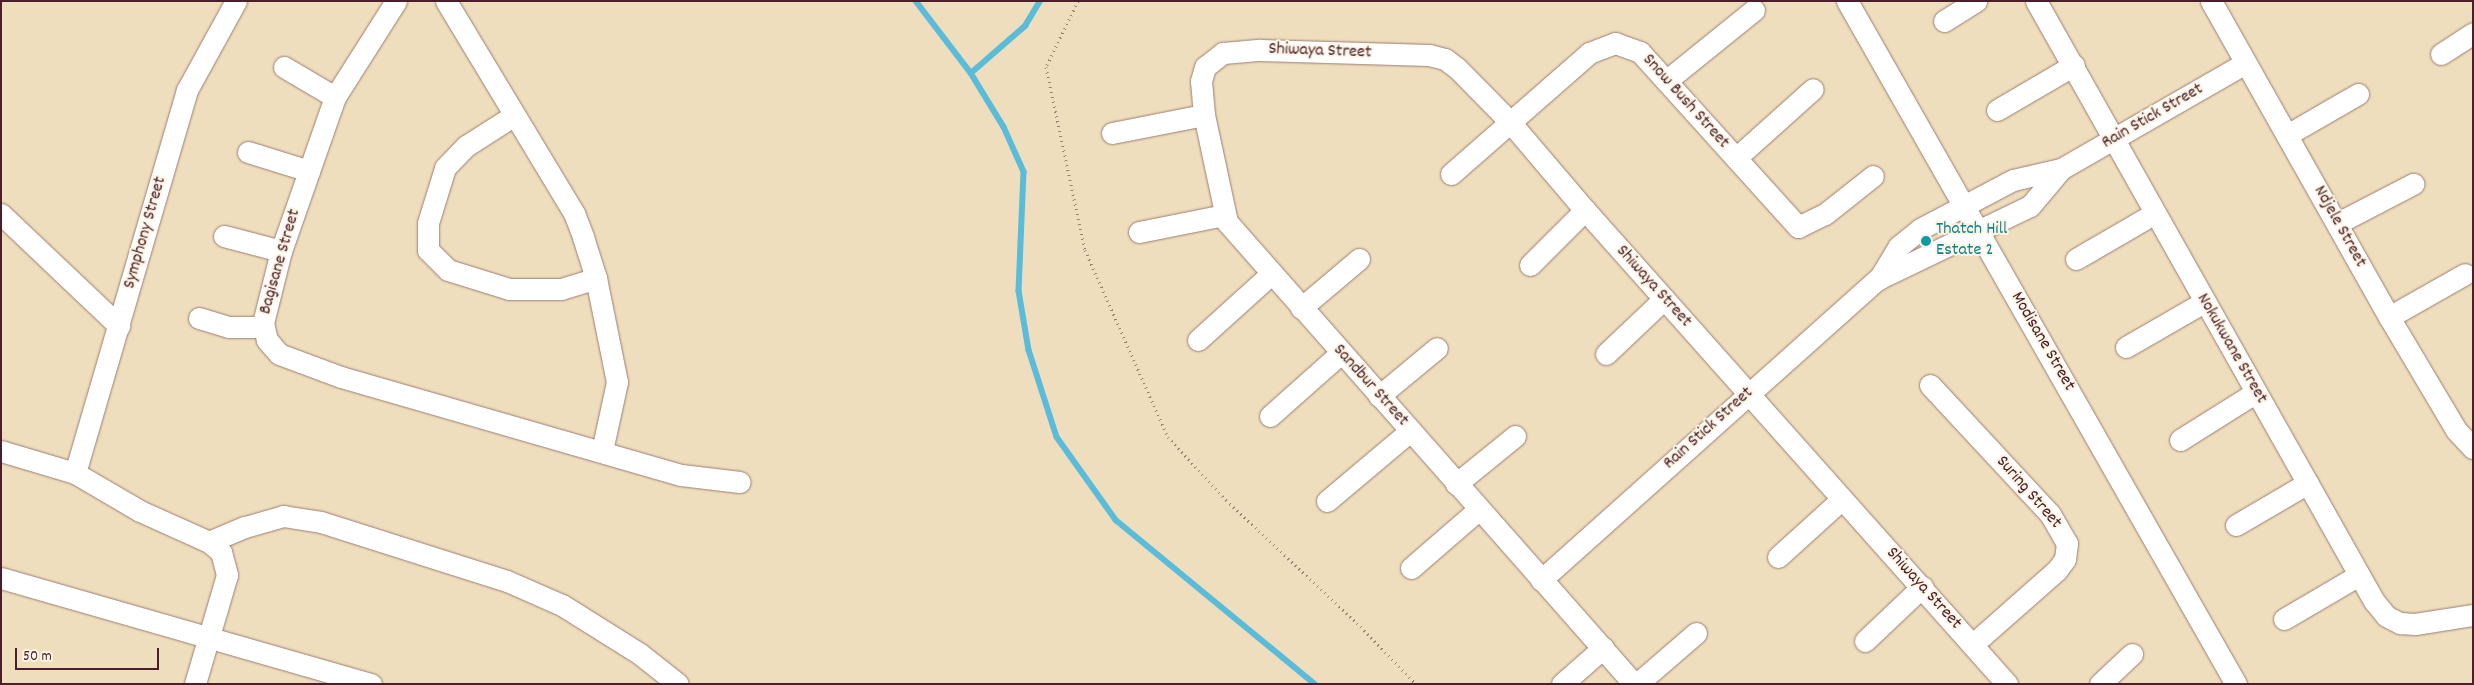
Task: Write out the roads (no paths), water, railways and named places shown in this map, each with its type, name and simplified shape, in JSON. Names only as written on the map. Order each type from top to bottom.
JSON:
[{"type":"street","name":"Symphony Street","points":[[76,473],[187,90],[236,1]]},
{"type":"street","name":"Bagisane Street","points":[[396,1],[335,97],[281,251],[265,308],[264,327],[267,340],[279,354],[310,366],[681,475],[740,482]]},
{"type":"street","points":[[446,1],[513,116],[574,213],[596,278],[617,382],[602,451]]},
{"type":"street","name":"Modisane Street","points":[[1847,1],[2236,684]]},
{"type":"street","points":[[1944,21],[1976,1]]},
{"type":"street","name":"Nokukwane Street","points":[[2036,1],[2074,65],[2255,393],[2359,575],[2386,616],[2400,623],[2416,624],[2473,615]]},
{"type":"street","name":"Ndjele Street","points":[[2211,1],[2338,223],[2389,317],[2456,430],[2473,448]]},
{"type":"street","points":[[1666,81],[1754,10]]},
{"type":"street","points":[[2441,54],[2473,33]]},
{"type":"street","name":"Snow Bush Street","points":[[1451,174],[1589,53],[1615,43],[1633,47],[1798,226],[1825,214],[1873,176]]},
{"type":"street","name":"Shiwaya Street","points":[[1223,54],[1260,50],[1445,59],[1510,122],[1584,210],[1974,644],[2001,682]]},
{"type":"street","name":"Sandbur Street","points":[[1223,54],[1202,72],[1204,115],[1224,215],[1235,234],[1478,510],[1636,684]]},
{"type":"street","name":"Rain Stick Street","points":[[1541,580],[1748,393],[1878,279],[1905,240],[2013,180],[2061,169],[2245,63]]},
{"type":"street","points":[[1997,110],[2074,65]]},
{"type":"street","points":[[284,67],[335,97]]},
{"type":"street","points":[[1736,158],[1813,89]]},
{"type":"street","points":[[2287,135],[2358,94]]},
{"type":"street","points":[[1112,133],[1204,115]]},
{"type":"street","points":[[513,116],[466,146],[446,168],[428,224],[428,250],[448,270],[509,289],[561,289],[596,278]]},
{"type":"street","points":[[248,152],[309,171]]},
{"type":"street","name":"Rain Stick Street","points":[[1878,279],[2030,206],[2061,169]]},
{"type":"street","points":[[2338,223],[2413,184]]},
{"type":"street","points":[[1530,265],[1584,210]]},
{"type":"street","points":[[1,214],[119,326]]},
{"type":"street","points":[[2076,259],[2155,214]]},
{"type":"street","points":[[1139,232],[1224,215]]},
{"type":"street","points":[[224,236],[281,251]]},
{"type":"street","points":[[1300,308],[1359,259]]},
{"type":"street","points":[[1198,340],[1271,274]]},
{"type":"street","points":[[2389,317],[2465,274]]},
{"type":"street","points":[[1606,354],[1664,299]]},
{"type":"street","points":[[2126,347],[2204,302]]},
{"type":"street","points":[[199,318],[229,328],[264,327]]},
{"type":"street","points":[[1379,396],[1437,348]]},
{"type":"street","points":[[1270,416],[1341,353]]},
{"type":"street","name":"Suring Street","points":[[1930,385],[2050,514],[2067,543],[2065,559],[2057,570],[1974,644]]},
{"type":"street","points":[[2180,440],[2255,393]]},
{"type":"street","points":[[1327,502],[1410,431]]},
{"type":"street","points":[[1456,484],[1515,436]]},
{"type":"street","points":[[1,451],[76,473],[140,511],[209,542],[221,552],[227,567],[209,640],[195,684]]},
{"type":"street","points":[[2236,525],[2308,483]]},
{"type":"street","points":[[1778,557],[1842,499]]},
{"type":"street","points":[[1411,568],[1478,510]]},
{"type":"street","points":[[209,542],[245,527],[284,516],[321,522],[506,581],[562,605],[625,644],[678,684]]},
{"type":"street","points":[[2284,619],[2359,575]]},
{"type":"street","points":[[1,578],[209,640],[371,684]]},
{"type":"street","points":[[1865,641],[1922,587]]},
{"type":"street","points":[[1636,684],[1696,633]]},
{"type":"street","points":[[1562,684],[1603,648]]},
{"type":"street","points":[[2100,684],[2132,654]]},
{"type":"waterway","points":[[916,1],[971,73],[1004,127],[1024,172],[1019,291],[1029,350],[1057,437],[1116,520],[1315,684]]},
{"type":"waterway","points":[[971,73],[1025,26],[1040,1]]},
{"type":"place","name":"Thatch Hill Estate 2","points":[[1926,241]]}]
